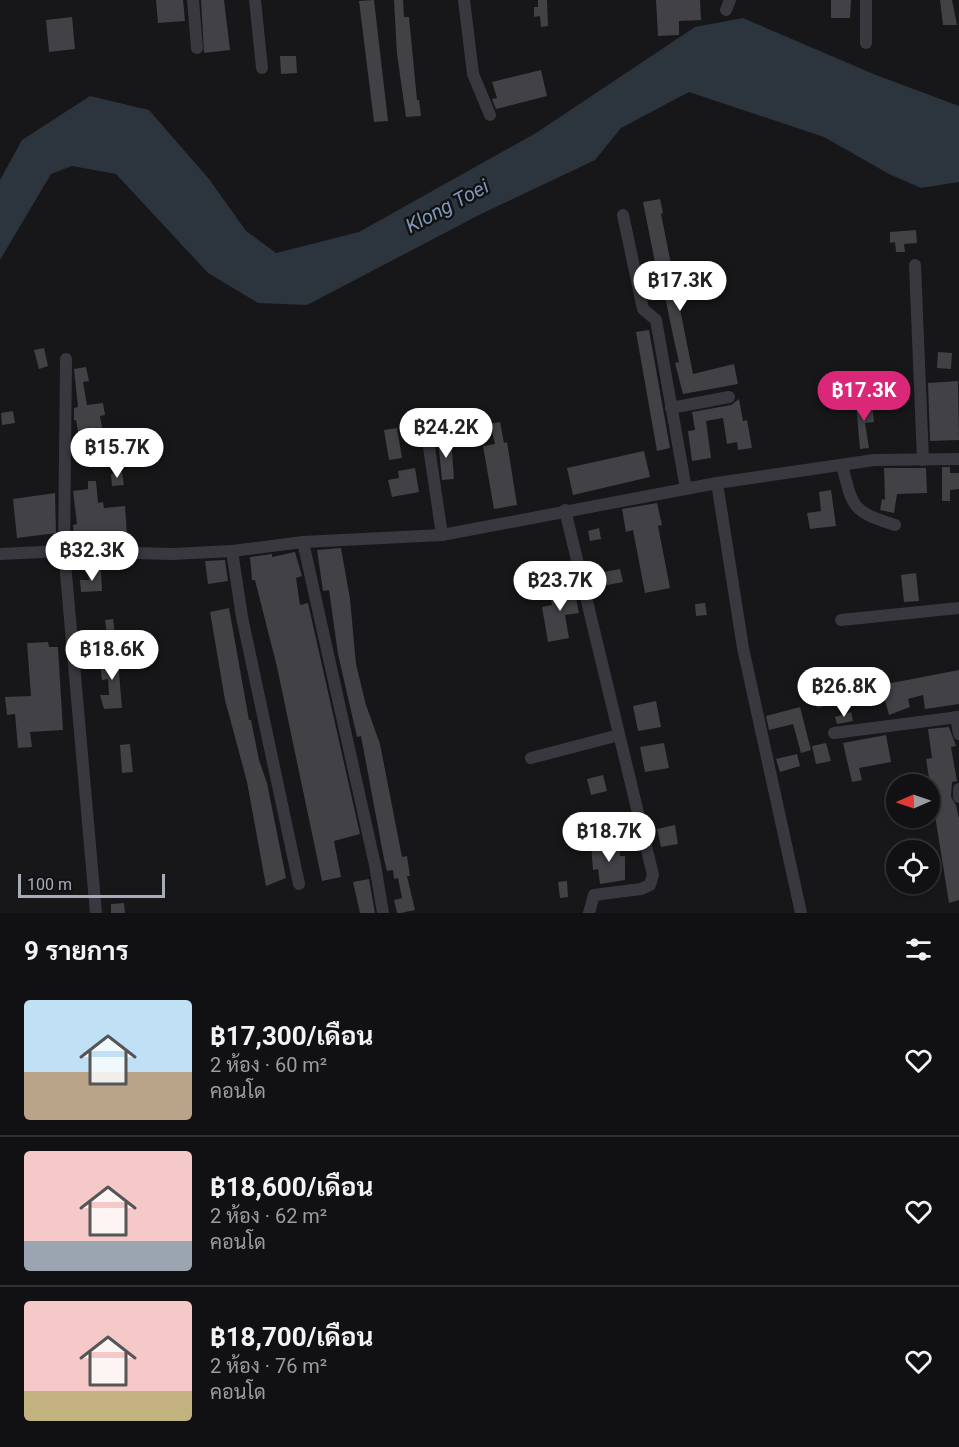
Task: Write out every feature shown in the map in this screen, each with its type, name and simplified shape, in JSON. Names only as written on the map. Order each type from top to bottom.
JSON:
[{"type":"street","points":[[193,0],[197,48]]},
{"type":"street","points":[[255,0],[262,68]]},
{"type":"street","points":[[465,0],[473,74],[490,115]]},
{"type":"street","points":[[866,0],[866,43]]},
{"type":"street","points":[[623,214],[643,309],[656,321],[686,489]]},
{"type":"street","points":[[915,265],[923,460]]},
{"type":"street","points":[[66,359],[68,400],[63,444],[64,551],[96,913]]},
{"type":"street","points":[[671,408],[729,397]]},
{"type":"street","points":[[429,447],[442,535]]},
{"type":"street","points":[[0,554],[64,551],[172,554],[232,551],[303,542],[442,535],[717,483],[874,460],[959,459]]},
{"type":"street","points":[[842,465],[854,504],[860,513],[895,525]]},
{"type":"street","points":[[717,483],[743,648],[801,913]]},
{"type":"street","points":[[565,510],[653,875],[650,885],[641,890],[594,895],[589,913]]},
{"type":"street","points":[[303,542],[375,865],[383,913]]},
{"type":"street","points":[[232,551],[242,617],[299,884]]},
{"type":"street","points":[[841,620],[959,608]]},
{"type":"street","points":[[834,733],[957,717],[959,734]]},
{"type":"street","points":[[531,758],[619,735]]},
{"type":"street","points":[[959,789],[959,797]]},
{"type":"water","name":"Klong Toei","points":[[743,18],[876,75],[959,106],[959,182],[921,188],[889,174],[824,137],[689,92],[621,128],[595,160],[481,214],[307,305],[258,303],[208,273],[116,174],[72,166],[51,174],[0,260],[0,180],[22,140],[90,96],[149,110],[209,179],[246,231],[276,253],[359,232],[536,133],[695,27]]},
{"type":"building","points":[[156,0],[183,0],[185,21],[158,23]]},
{"type":"building","points":[[201,0],[224,0],[230,50],[204,53]]},
{"type":"building","points":[[374,0],[388,121],[374,122],[359,1]]},
{"type":"building","points":[[394,0],[403,0],[404,17],[409,17],[417,100],[419,100],[421,116],[406,117],[397,54]]},
{"type":"building","points":[[538,0],[547,0],[548,26],[541,27],[540,16],[534,17],[534,7],[538,7]]},
{"type":"building","points":[[656,0],[700,0],[701,20],[679,21],[679,35],[658,36]]},
{"type":"building","points":[[831,0],[851,0],[850,18],[831,18]]},
{"type":"building","points":[[940,0],[952,0],[957,25],[943,25]]},
{"type":"building","points":[[72,17],[75,49],[49,52],[46,20]]},
{"type":"building","points":[[280,56],[296,56],[297,73],[281,74]]},
{"type":"building","points":[[541,70],[547,96],[496,109],[492,99],[497,98],[492,82]]},
{"type":"building","points":[[660,199],[693,374],[734,364],[738,384],[683,394],[675,363],[679,362],[663,287],[660,288],[643,202]]},
{"type":"building","points":[[916,230],[917,243],[904,244],[905,252],[896,252],[895,242],[890,243],[890,232]]},
{"type":"building","points":[[649,330],[670,448],[657,451],[636,332]]},
{"type":"building","points":[[44,348],[48,366],[39,369],[34,350]]},
{"type":"building","points":[[938,352],[952,353],[951,369],[937,368]]},
{"type":"building","points":[[86,367],[89,381],[83,382],[87,405],[103,403],[105,415],[100,416],[104,438],[80,442],[76,420],[74,420],[74,408],[78,407],[74,369]]},
{"type":"building","points":[[958,381],[959,440],[930,441],[928,383]]},
{"type":"building","points":[[739,399],[743,421],[747,420],[752,448],[738,450],[737,442],[727,444],[723,418],[706,421],[711,458],[692,461],[688,431],[695,430],[692,412],[731,405]]},
{"type":"building","points":[[856,403],[872,404],[874,422],[865,423],[869,448],[860,449]]},
{"type":"building","points":[[13,411],[15,423],[2,425],[1,413]]},
{"type":"building","points":[[500,422],[504,443],[507,442],[517,505],[494,509],[483,446],[495,444],[490,424]]},
{"type":"building","points":[[397,428],[402,458],[389,460],[384,430]]},
{"type":"building","points":[[451,438],[454,479],[442,480],[438,439]]},
{"type":"building","points":[[644,451],[650,477],[573,495],[567,468]]},
{"type":"building","points":[[942,467],[950,467],[950,473],[959,473],[959,489],[950,490],[950,501],[942,501]]},
{"type":"building","points":[[415,468],[419,492],[392,497],[388,480],[399,478],[398,471]]},
{"type":"building","points":[[884,468],[926,468],[927,493],[897,494],[894,513],[880,510],[882,499],[885,500]]},
{"type":"building","points":[[122,472],[124,485],[112,486],[111,474]]},
{"type":"building","points":[[88,481],[96,481],[98,503],[103,502],[104,508],[125,506],[127,535],[74,541],[73,525],[77,524],[73,491],[88,489]]},
{"type":"building","points":[[831,490],[836,526],[810,529],[807,513],[821,511],[819,492]]},
{"type":"building","points":[[55,493],[56,533],[17,538],[13,499]]},
{"type":"building","points":[[657,503],[662,525],[658,526],[670,588],[645,593],[633,530],[626,532],[622,509]]},
{"type":"building","points":[[599,528],[601,539],[590,541],[588,531]]},
{"type":"building","points":[[341,548],[350,599],[356,664],[366,705],[380,744],[402,857],[407,856],[410,876],[407,876],[415,910],[401,913],[397,913],[394,900],[402,898],[398,878],[394,879],[393,870],[387,871],[361,736],[357,737],[338,654],[329,590],[323,591],[317,550]]},
{"type":"building","points":[[295,552],[302,576],[296,578],[300,605],[308,603],[360,834],[334,841],[341,877],[322,881],[277,667],[255,580],[252,580],[250,557],[272,554],[272,557]]},
{"type":"building","points":[[225,560],[228,581],[208,584],[205,561]]},
{"type":"building","points":[[620,569],[623,582],[597,587],[594,574]]},
{"type":"building","points":[[88,570],[101,570],[102,591],[81,592],[80,580],[89,580]]},
{"type":"building","points":[[916,573],[919,601],[904,602],[901,575]]},
{"type":"building","points":[[573,584],[579,613],[565,615],[569,638],[548,642],[542,607],[552,605],[549,588]]},
{"type":"building","points":[[705,603],[707,615],[696,616],[695,604]]},
{"type":"building","points":[[229,608],[249,720],[251,720],[259,760],[267,783],[286,878],[266,886],[247,782],[225,700],[210,612]]},
{"type":"building","points":[[113,619],[115,634],[107,635],[105,620]]},
{"type":"building","points":[[48,642],[49,647],[58,647],[63,730],[30,732],[32,747],[18,748],[15,714],[7,715],[5,697],[31,696],[27,643]]},
{"type":"building","points":[[117,649],[122,708],[104,709],[100,695],[109,695],[108,679],[102,680],[100,662],[108,662],[107,651]]},
{"type":"building","points":[[959,670],[959,704],[925,709],[923,695],[908,699],[910,707],[889,715],[881,685]]},
{"type":"building","points":[[825,672],[831,705],[817,708],[811,674]]},
{"type":"building","points":[[656,701],[661,727],[638,731],[633,706]]},
{"type":"building","points":[[800,707],[811,750],[801,753],[793,724],[769,730],[766,716]]},
{"type":"building","points":[[851,712],[853,721],[837,724],[835,717]]},
{"type":"building","points":[[949,727],[956,746],[951,747],[957,781],[952,782],[951,797],[956,805],[959,819],[959,900],[949,903],[937,828],[940,828],[940,774],[928,774],[926,759],[932,758],[928,729]]},
{"type":"building","points":[[886,735],[891,762],[859,768],[862,780],[852,782],[843,743]]},
{"type":"building","points":[[664,743],[669,768],[645,772],[640,747]]},
{"type":"building","points":[[826,743],[831,761],[816,764],[812,746]]},
{"type":"building","points":[[130,744],[133,772],[122,773],[120,745]]},
{"type":"building","points":[[797,754],[800,766],[780,772],[776,759]]},
{"type":"building","points":[[603,775],[607,791],[591,795],[587,779]]},
{"type":"building","points":[[675,825],[678,844],[661,847],[657,829]]},
{"type":"building","points":[[619,843],[620,856],[625,856],[625,880],[600,884],[598,869],[593,870],[591,845]]},
{"type":"building","points":[[369,879],[375,913],[360,913],[353,882]]},
{"type":"building","points":[[567,881],[568,897],[560,898],[558,882]]},
{"type":"building","points":[[124,903],[125,913],[111,913],[111,904]]}]
